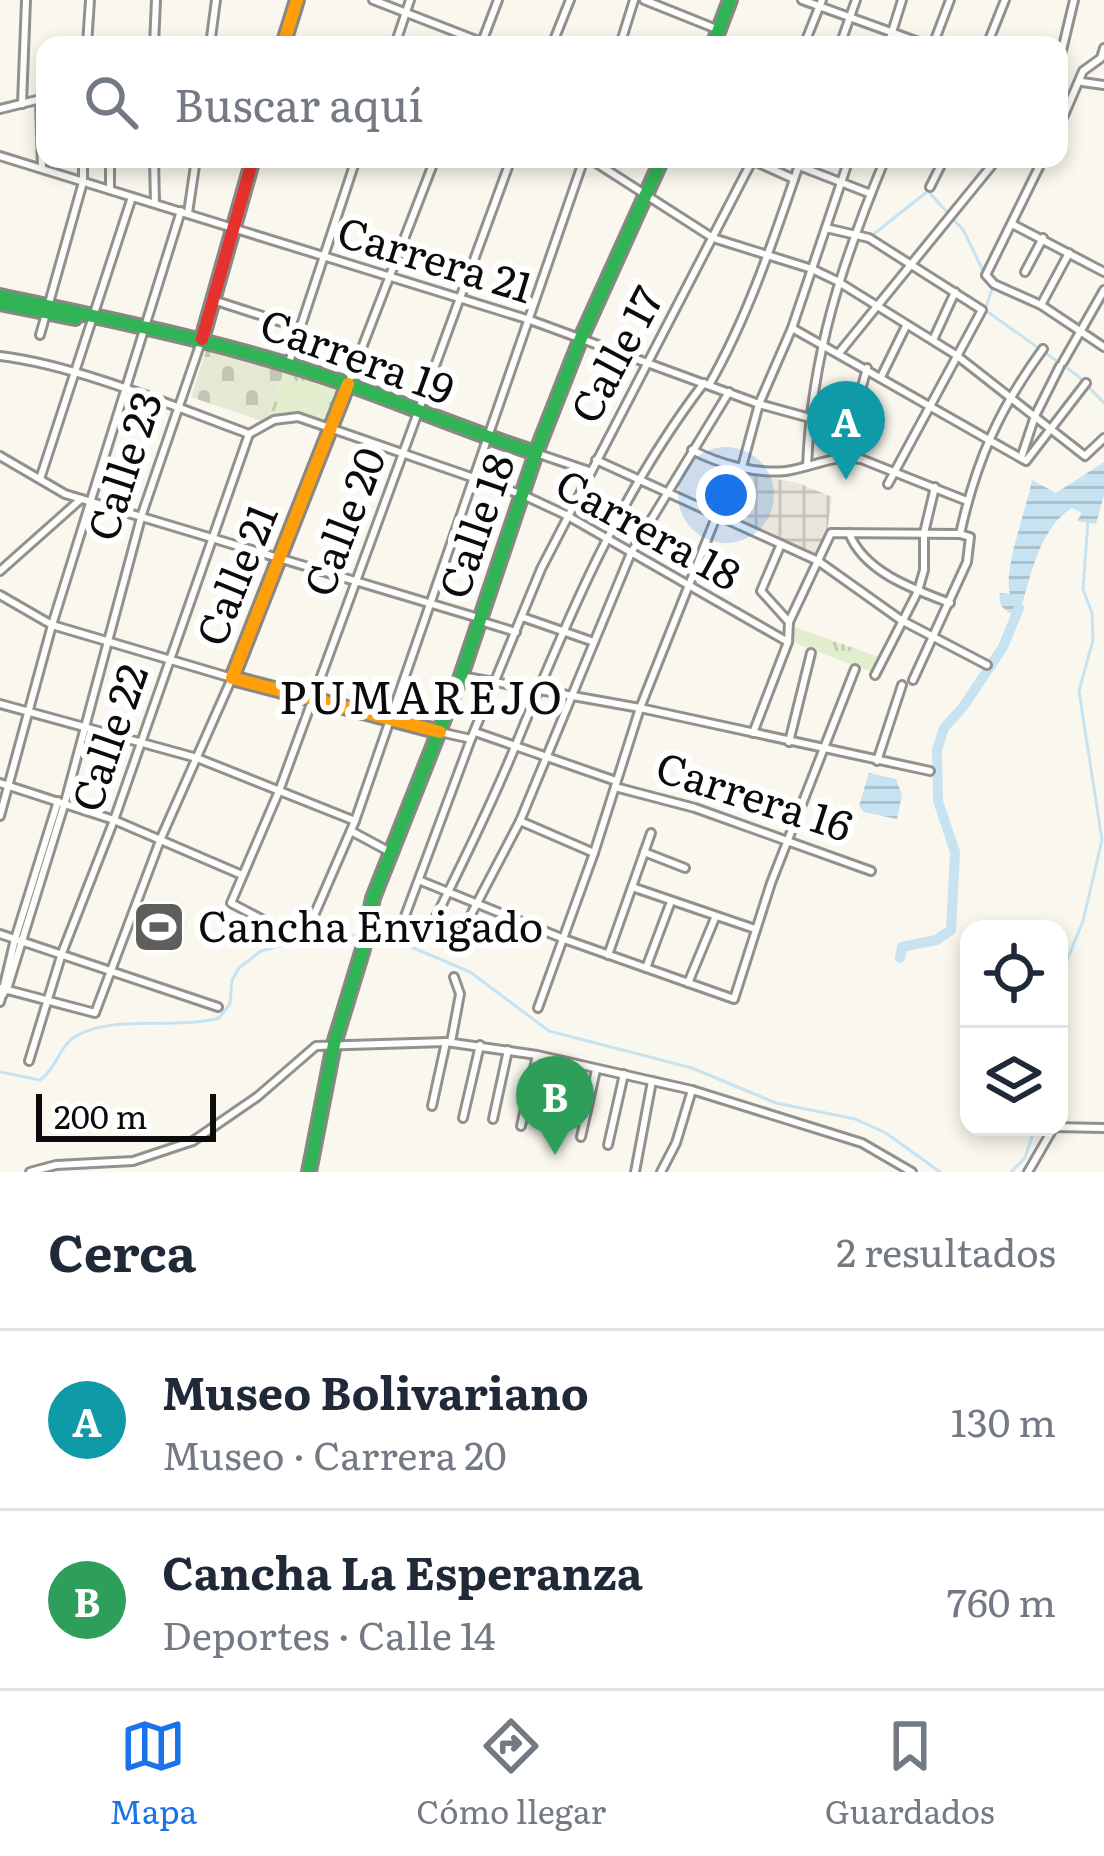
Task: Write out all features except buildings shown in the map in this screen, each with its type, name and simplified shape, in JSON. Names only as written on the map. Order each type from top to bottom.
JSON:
[{"type":"street","points":[[22,104],[26,0]]},
{"type":"street","points":[[88,36],[90,0]]},
{"type":"street","points":[[154,36],[155,0]]},
{"type":"street","points":[[211,36],[216,0]]},
{"type":"street","points":[[287,36],[297,0]]},
{"type":"street","points":[[373,0],[464,36]]},
{"type":"street","points":[[398,36],[410,0]]},
{"type":"street","points":[[487,36],[498,0]]},
{"type":"street","points":[[556,36],[570,0]]},
{"type":"street","points":[[623,36],[634,0]]},
{"type":"street","points":[[644,0],[719,30]]},
{"type":"street","points":[[717,36],[730,0]]},
{"type":"street","points":[[802,0],[904,36]]},
{"type":"street","points":[[843,36],[856,0]]},
{"type":"street","points":[[892,36],[902,0]]},
{"type":"street","points":[[934,36],[950,0]]},
{"type":"street","points":[[991,36],[1005,0]]},
{"type":"street","points":[[1065,36],[1074,0]]},
{"type":"street","points":[[808,36],[821,3]]},
{"type":"street","points":[[1068,108],[1083,71],[1100,58],[1104,48]]},
{"type":"street","points":[[1082,82],[1104,85]]},
{"type":"street","points":[[1068,98],[1072,100]]},
{"type":"street","points":[[0,110],[36,100]]},
{"type":"street","name":"Carrera 21","points":[[0,156],[36,166]]},
{"type":"street","name":"Carrera 21","points":[[42,168],[530,320],[759,404],[850,429]]},
{"type":"street","points":[[40,335],[83,168]]},
{"type":"street","points":[[110,168],[110,190]]},
{"type":"street","points":[[154,168],[154,203]]},
{"type":"street","points":[[0,816],[4,784],[194,168]]},
{"type":"street","name":"Calle 23","points":[[2,993],[109,643],[142,514],[202,339],[250,168]]},
{"type":"street","points":[[288,365],[353,168]]},
{"type":"street","name":"Calle 21","points":[[47,1001],[95,1013],[161,838],[232,678],[332,428],[431,168]]},
{"type":"street","name":"Calle 20","points":[[350,831],[309,927],[288,933],[231,904],[279,791],[508,168]]},
{"type":"street","points":[[390,852],[350,831],[584,168]]},
{"type":"street","points":[[602,168],[713,238],[837,281],[956,356],[1085,456],[1104,438]]},
{"type":"street","name":"Calle 18","points":[[309,1172],[334,1044],[390,852],[461,676],[536,453],[581,338],[658,168]]},
{"type":"street","name":"Calle 17","points":[[427,935],[405,916],[522,617],[566,515],[748,168]]},
{"type":"street","points":[[771,168],[794,179]]},
{"type":"street","points":[[729,392],[631,553],[520,820],[454,947],[427,935],[516,745],[563,631],[638,478],[726,355],[798,168]]},
{"type":"street","points":[[814,168],[871,194]]},
{"type":"street","points":[[731,519],[743,485],[742,467],[759,404],[792,328],[846,168]]},
{"type":"street","points":[[807,466],[820,343],[837,281],[881,168]]},
{"type":"street","points":[[930,187],[940,168]]},
{"type":"street","points":[[839,352],[990,168]]},
{"type":"street","points":[[1038,168],[986,275],[1104,347]]},
{"type":"street","points":[[40,479],[132,197]]},
{"type":"street","points":[[1013,225],[1104,272]]},
{"type":"street","points":[[826,227],[869,238],[982,310],[888,484]]},
{"type":"street","points":[[1025,272],[1043,238]]},
{"type":"street","points":[[1041,305],[1069,253]]},
{"type":"street","points":[[1024,459],[1035,416],[1104,290]]},
{"type":"street","points":[[933,340],[955,292]]},
{"type":"street","name":"Carrera 19","points":[[0,299],[202,339],[349,384],[418,414],[589,471]]},
{"type":"street","points":[[214,300],[300,328]]},
{"type":"street","points":[[881,377],[906,326]]},
{"type":"street","points":[[792,328],[1024,459]]},
{"type":"street","points":[[960,534],[967,501],[1008,396],[1043,349]]},
{"type":"street","points":[[0,356],[125,390],[249,434]]},
{"type":"street","points":[[843,456],[867,368]]},
{"type":"street","points":[[1024,459],[1086,383]]},
{"type":"street","name":"Carrera 18","points":[[249,434],[287,416],[523,495],[788,642]]},
{"type":"street","name":"Calle 22","points":[[28,1061],[62,953],[114,820],[249,434]]},
{"type":"street","points":[[692,450],[712,460],[772,471],[843,456],[893,470],[967,501]]},
{"type":"street","points":[[0,456],[81,499],[516,632]]},
{"type":"street","points":[[596,460],[818,561],[902,620],[987,665]]},
{"type":"street","points":[[875,675],[918,591],[934,487]]},
{"type":"street","points":[[0,571],[81,499]]},
{"type":"street","points":[[538,1008],[640,708],[718,512]]},
{"type":"street","points":[[753,733],[788,642],[789,622],[831,532],[970,537],[967,562],[913,680]]},
{"type":"street","points":[[849,533],[861,555],[918,591],[950,603]]},
{"type":"street","points":[[781,543],[761,591],[789,622]]},
{"type":"street","name":"Carrera 16","points":[[0,595],[52,625],[232,678],[440,731],[516,745],[871,871]]},
{"type":"street","points":[[522,617],[594,642]]},
{"type":"street","points":[[789,742],[811,653]]},
{"type":"street","points":[[421,881],[608,955],[734,998],[755,929],[855,669]]},
{"type":"street","points":[[461,676],[640,708],[930,771]]},
{"type":"street","points":[[877,761],[902,685]]},
{"type":"street","points":[[0,704],[197,758],[355,821]]},
{"type":"street","points":[[4,784],[63,799],[242,875]]},
{"type":"street","points":[[520,820],[594,853]]},
{"type":"street","points":[[608,955],[651,833]]},
{"type":"street","points":[[644,853],[685,868]]},
{"type":"street","points":[[632,887],[755,929]]},
{"type":"street","points":[[646,968],[670,902]]},
{"type":"street","points":[[688,983],[715,918]]},
{"type":"street","points":[[0,934],[218,1007]]},
{"type":"street","points":[[432,1106],[460,994],[454,977]]},
{"type":"street","points":[[2,993],[47,1001]]},
{"type":"street","points":[[30,1172],[56,1165],[133,1161],[193,1142],[311,1048],[448,1042],[537,1055],[692,1090],[850,1139],[912,1172]]},
{"type":"street","points":[[463,1118],[480,1045]]},
{"type":"street","points":[[493,1119],[508,1050]]},
{"type":"street","points":[[520,1126],[537,1055]]},
{"type":"street","points":[[549,1133],[566,1062]]},
{"type":"street","points":[[580,1137],[596,1069]]},
{"type":"street","points":[[608,1145],[624,1074]]},
{"type":"street","points":[[635,1172],[652,1081]]},
{"type":"street","points":[[661,1172],[692,1090]]},
{"type":"street","points":[[1028,1172],[1054,1127],[1104,1128]]},
{"type":"green space","points":[[208,344],[285,370],[265,422],[191,397]]},
{"type":"green space","points":[[285,370],[342,389],[329,422],[287,412],[265,422]]},
{"type":"green space","points":[[792,626],[879,657],[874,673],[792,642]]},
{"type":"green space","name":"Cancha Envigado","points":[[145,902],[188,922],[173,953],[130,932]]},
{"type":"shaded area","points":[[748,474],[798,483],[832,497],[827,532],[816,556],[737,517]]},
{"type":"water","points":[[1104,462],[1104,495],[1096,524],[1077,521],[1082,513],[1072,508],[1060,517],[1036,558],[1018,619],[1002,606],[1000,593],[1010,594],[1012,555],[1032,480],[1056,493]]},
{"type":"water","points":[[869,773],[896,779],[902,795],[897,819],[864,812],[859,806]]},
{"type":"waterway","points":[[870,237],[928,191],[964,231],[984,273]]},
{"type":"waterway","points":[[993,286],[985,310],[1078,376],[1104,403]]},
{"type":"waterway","points":[[1068,958],[1083,921],[1102,840],[1079,691],[1093,640],[1092,613],[1083,589],[1088,521]]},
{"type":"waterway","points":[[900,958],[902,947],[936,940],[951,930],[955,852],[938,801],[937,750],[944,728],[1003,647],[1019,608]]},
{"type":"waterway","points":[[0,1072],[40,1080],[70,1040],[91,1029],[219,1018],[230,1004],[232,980],[239,968],[261,951],[312,937],[383,935],[470,972],[549,1031],[692,1068],[776,1103],[855,1119],[886,1133],[940,1172]]},
{"type":"waterway","points":[[1011,1172],[1025,1158],[1032,1136]]},
{"type":"traffic: fast","points":[[716,36],[730,0]]},
{"type":"traffic: fast","points":[[309,1172],[334,1044],[373,898],[461,676],[537,450],[581,338],[658,168]]},
{"type":"traffic: fast","points":[[0,296],[262,357],[536,453]]},
{"type":"traffic: fast","points":[[0,303],[75,318]]},
{"type":"traffic: slow","points":[[286,36],[297,0]]},
{"type":"traffic: slow","points":[[348,384],[232,678],[440,732]]},
{"type":"traffic: jam","points":[[202,339],[250,168]]},
{"type":"place","name":"Museo Bolivariano","points":[[846,480]]},
{"type":"place","name":"Cancha Envigado","points":[[159,927]]},
{"type":"place","name":"Cancha La Esperanza","points":[[555,1155]]},
{"type":"district","name":"PUMAREJO","points":[[422,698]]}]
